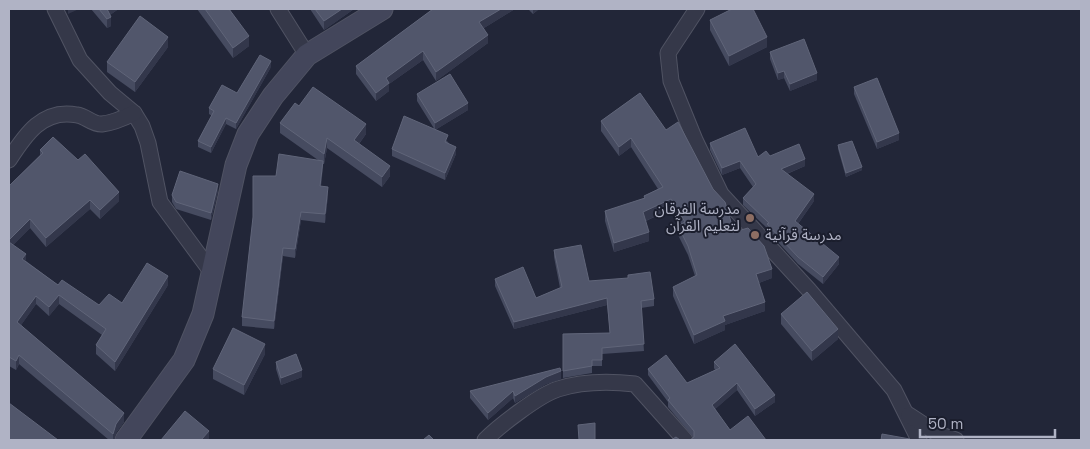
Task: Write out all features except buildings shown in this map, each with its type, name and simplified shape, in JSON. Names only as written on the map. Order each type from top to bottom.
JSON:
[{"type":"street","points":[[55,9],[80,60],[110,93],[134,113],[142,126],[148,143],[160,202],[213,274]]},
{"type":"street","points":[[278,9],[307,55]]},
{"type":"street","points":[[126,440],[184,360],[203,314],[236,165],[248,134],[273,96],[307,55],[382,9]]},
{"type":"street","points":[[697,9],[668,53],[671,81],[720,194],[809,290],[894,390],[909,415],[919,440]]},
{"type":"street","points":[[9,160],[24,137],[39,122],[55,115],[80,115],[99,124],[112,123],[134,113]]},
{"type":"street","points":[[485,440],[501,424],[557,389],[606,381],[635,384],[685,440]]},
{"type":"street","points":[[909,415],[938,434],[956,440]]},
{"type":"place","name":"مدرسة الفرقان لتعليم القرآن","points":[[750,218]]},
{"type":"place","name":"مدرسة قرآنية","points":[[755,235]]}]
